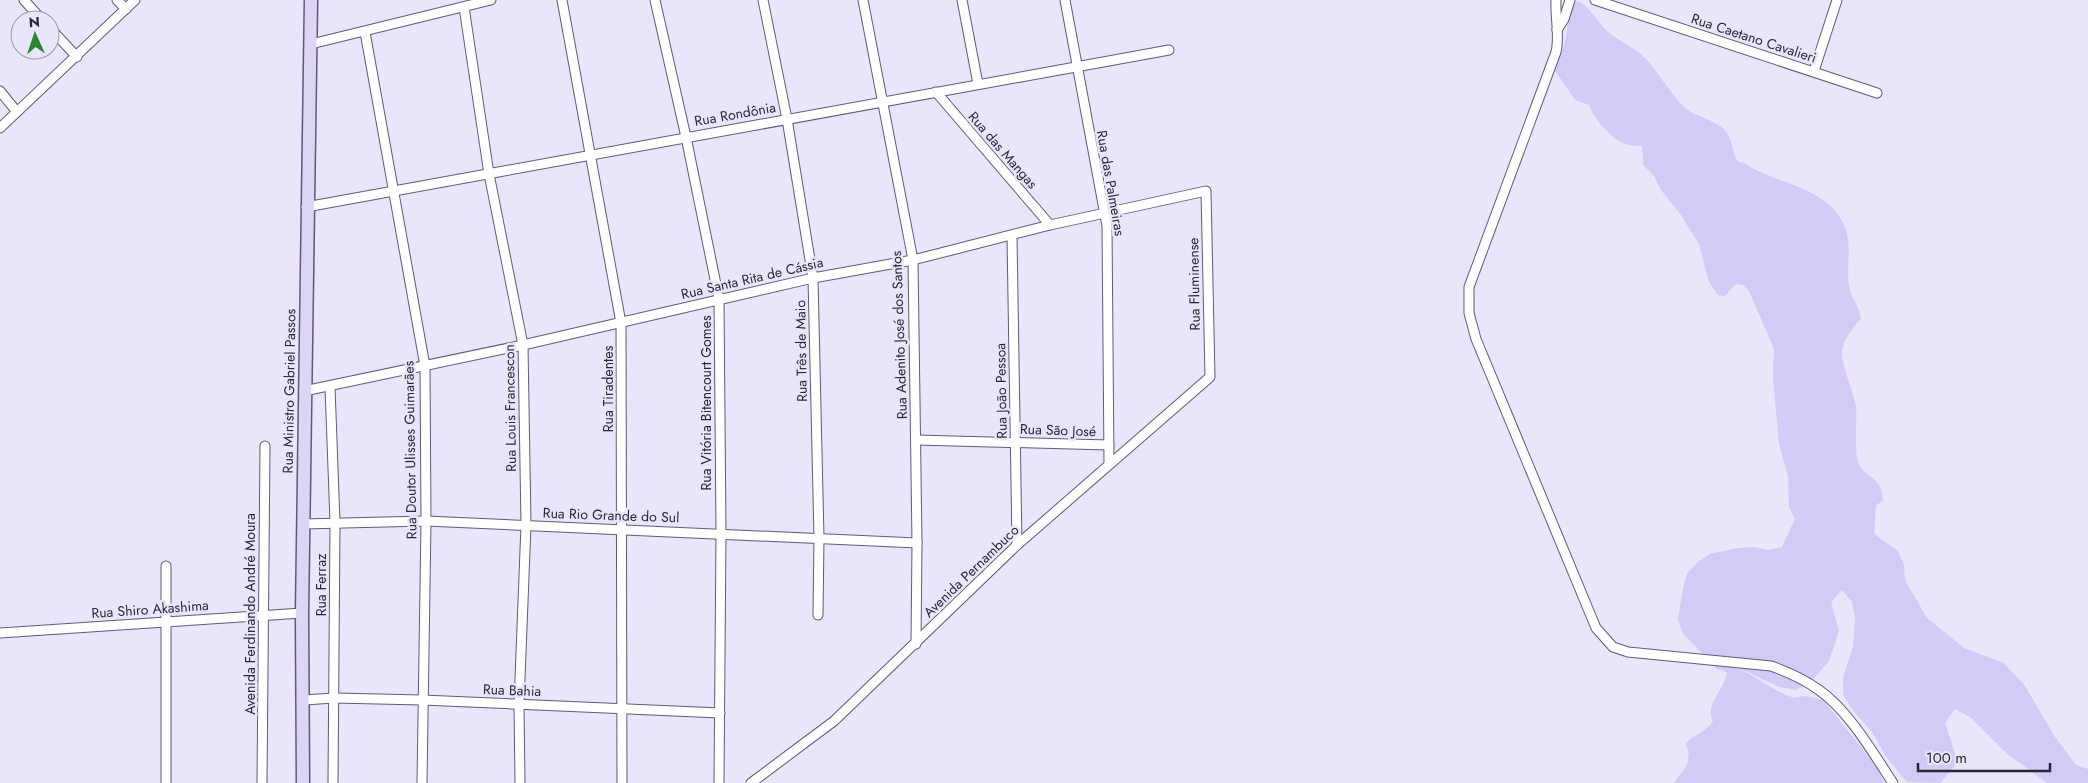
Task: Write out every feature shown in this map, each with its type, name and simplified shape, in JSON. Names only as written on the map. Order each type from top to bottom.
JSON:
[{"type":"main road","name":"Rua Ministro Gabriel Passos","points":[[303,783],[302,613],[306,207],[311,44],[310,0]]},
{"type":"street","points":[[24,0],[33,10]]},
{"type":"street","points":[[117,0],[126,9]]},
{"type":"street","points":[[0,128],[136,0]]},
{"type":"street","points":[[311,44],[365,32],[450,5],[464,7],[491,0]]},
{"type":"street","name":"Rua Tiradentes","points":[[562,0],[621,324],[622,783]]},
{"type":"street","name":"Rua Vitória Bitencourt Gomes","points":[[656,0],[686,137],[718,299],[720,533],[719,783]]},
{"type":"street","name":"Rua Três de Maio","points":[[763,0],[787,119],[813,278],[820,538],[818,615]]},
{"type":"street","name":"Rua Adenito José dos Santos","points":[[863,0],[913,260],[917,543],[916,644]]},
{"type":"street","points":[[962,0],[978,84]]},
{"type":"street","name":"Rua das Palmeiras","points":[[1065,0],[1103,214],[1107,226],[1109,463]]},
{"type":"street","points":[[1556,0],[1555,18],[1558,43],[1556,52],[1469,287],[1467,301],[1476,339],[1596,628],[1613,647],[1628,652],[1771,666],[1793,674],[1820,691],[1846,716],[1862,736],[1893,783]]},
{"type":"street","points":[[1557,30],[1564,19],[1570,0]]},
{"type":"street","name":"Rua Caetano Cavalieri","points":[[1595,0],[1877,93]]},
{"type":"street","points":[[1814,71],[1836,0]]},
{"type":"street","name":"Rua Louis Francescon","points":[[464,7],[489,174],[523,345],[526,525],[519,704],[520,783]]},
{"type":"street","name":"Rua Doutor Ulisses Guimarães","points":[[365,32],[425,366],[426,521],[422,783]]},
{"type":"street","points":[[60,39],[77,57]]},
{"type":"street","name":"Rua Rondônia","points":[[306,207],[1169,50]]},
{"type":"street","points":[[0,92],[17,112]]},
{"type":"street","name":"Rua das Mangas","points":[[936,92],[1050,225]]},
{"type":"street","name":"Rua Santa Rita de Cássia","points":[[304,391],[621,324],[718,299],[813,278],[913,260],[1050,225],[1206,191]]},
{"type":"street","name":"Rua Fluminense","points":[[1206,191],[1210,377]]},
{"type":"street","name":"Rua João Pessoa","points":[[1012,236],[1017,545]]},
{"type":"street","name":"Avenida Pernambuco","points":[[750,783],[834,721],[1017,545],[1210,377]]},
{"type":"street","name":"Rua Ferraz","points":[[330,387],[335,522],[333,783]]},
{"type":"street","name":"Rua São José","points":[[916,440],[1109,445]]},
{"type":"street","name":"Avenida Ferdinando André Moura","points":[[262,783],[265,446]]},
{"type":"street","name":"Rua Rio Grande do Sul","points":[[303,524],[426,521],[622,528],[917,543]]},
{"type":"street","points":[[166,566],[166,783]]},
{"type":"street","name":"Rua Shiro Akashima","points":[[0,632],[302,613]]},
{"type":"street","name":"Rua Bahia","points":[[304,700],[334,698],[422,700],[622,707],[720,713]]},
{"type":"shaded area","points":[[1573,2],[1580,2],[1584,5],[1610,34],[1641,54],[1682,105],[1693,113],[1723,128],[1729,136],[1738,162],[1808,191],[1831,206],[1840,217],[1848,238],[1850,291],[1861,319],[1846,338],[1842,357],[1856,407],[1857,459],[1866,474],[1877,482],[1882,492],[1883,501],[1876,505],[1874,534],[1898,551],[1904,565],[1905,580],[1927,618],[1964,648],[2004,663],[2025,686],[2055,737],[2076,765],[2088,769],[2088,783],[2047,783],[2005,752],[1970,717],[1955,709],[1945,723],[1955,753],[1954,767],[1940,783],[1907,782],[1887,758],[1872,732],[1851,708],[1843,694],[1843,677],[1853,647],[1855,618],[1852,602],[1842,590],[1831,602],[1839,631],[1829,661],[1810,683],[1795,690],[1779,687],[1750,673],[1705,656],[1683,634],[1678,619],[1683,588],[1687,574],[1698,562],[1710,554],[1738,548],[1753,547],[1768,550],[1782,547],[1795,519],[1789,507],[1788,476],[1779,444],[1773,378],[1774,349],[1749,291],[1743,285],[1736,284],[1725,296],[1718,295],[1709,282],[1699,244],[1681,215],[1661,190],[1654,176],[1643,165],[1642,145],[1626,144],[1603,128],[1589,105],[1575,100],[1554,69],[1565,42],[1569,11]]},
{"type":"shaded area","points":[[1720,663],[1748,673],[1779,692],[1794,698],[1805,696],[1823,700],[1877,767],[1884,783],[1674,783],[1687,765],[1689,754],[1686,744],[1706,729],[1713,721],[1711,709],[1727,673],[1716,669],[1715,665]]}]
